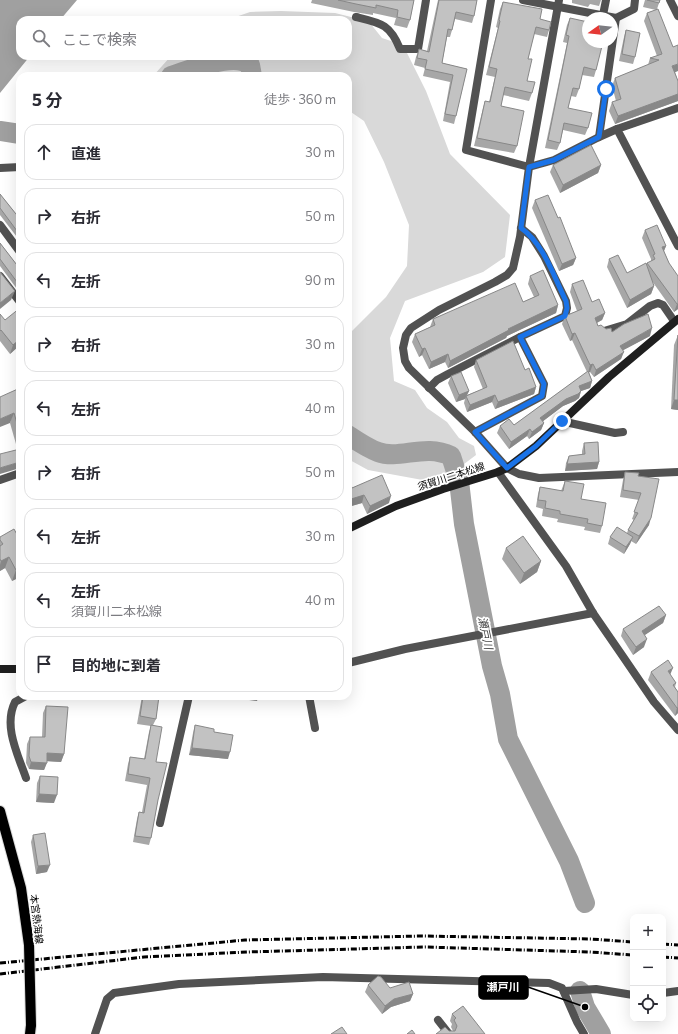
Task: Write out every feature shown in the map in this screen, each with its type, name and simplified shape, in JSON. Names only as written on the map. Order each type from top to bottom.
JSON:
[{"type":"main road","name":"須賀川二本松線","points":[[352,527],[396,506],[507,468],[536,446],[609,377],[676,320]]},
{"type":"main road","points":[[0,669],[16,669]]},
{"type":"main road","name":"本宮熱海線","points":[[0,811],[21,888],[29,945],[30,1029]]},
{"type":"street","points":[[356,17],[385,25],[396,40],[400,49],[418,49],[426,0]]},
{"type":"street","points":[[491,0],[466,150],[529,167],[554,160],[617,129],[678,108]]},
{"type":"street","points":[[523,0],[558,3],[592,12]]},
{"type":"street","points":[[604,12],[606,0]]},
{"type":"street","points":[[618,17],[634,10],[635,0]]},
{"type":"street","points":[[670,0],[678,16]]},
{"type":"street","points":[[558,3],[529,167],[514,268],[507,275],[439,310],[415,325],[408,331],[403,348],[405,361],[409,368],[475,432],[507,468],[519,474],[539,478],[678,472]]},
{"type":"street","points":[[599,137],[612,48]]},
{"type":"street","points":[[617,129],[678,246]]},
{"type":"street","points":[[0,168],[16,168]]},
{"type":"street","points":[[0,225],[16,247]]},
{"type":"street","points":[[429,388],[437,380],[448,374],[565,316],[567,308],[566,301],[544,256],[532,237],[521,228]]},
{"type":"street","points":[[0,276],[16,297]]},
{"type":"street","points":[[604,331],[626,324],[650,306],[658,303],[663,305],[676,320]]},
{"type":"street","points":[[475,432],[542,396],[544,384],[520,337]]},
{"type":"street","points":[[562,421],[615,433],[623,432]]},
{"type":"street","points":[[498,472],[566,566],[593,613],[654,702],[678,730]]},
{"type":"street","points":[[0,480],[16,474]]},
{"type":"street","points":[[352,662],[479,634],[593,613]]},
{"type":"street","points":[[19,700],[15,702],[10,719],[12,735],[26,778]]},
{"type":"street","points":[[160,823],[189,700]]},
{"type":"street","points":[[311,700],[315,728]]},
{"type":"street","points":[[95,1034],[107,999],[111,995],[179,984],[324,977],[549,983],[562,988],[584,1034]]},
{"type":"street","points":[[564,991],[596,989],[630,995]]},
{"type":"street","points":[[666,993],[678,991]]},
{"type":"street","points":[[438,1020],[449,1034]]},
{"type":"shaded area","points":[[0,0],[77,0],[63,16],[16,16],[16,60],[27,60],[0,93]]},
{"type":"shaded area","points":[[281,11],[335,13],[347,16],[238,16],[250,12]]},
{"type":"shaded area","points":[[352,17],[370,23],[382,38],[403,45],[426,91],[450,154],[510,215],[505,257],[483,272],[405,301],[390,338],[394,381],[415,390],[427,408],[447,422],[459,438],[474,446],[476,455],[439,483],[368,470],[352,461],[352,331],[386,297],[407,266],[409,225],[384,162],[364,121],[352,113],[352,72],[157,72],[167,60],[352,60]]},
{"type":"building","points":[[338,0],[414,0],[410,20],[397,17],[398,10],[376,5],[376,8]]},
{"type":"building","points":[[439,0],[477,0],[474,16],[456,12],[452,30],[448,29],[442,63],[467,69],[456,116],[445,114],[453,75],[425,69],[427,60],[417,58],[419,49],[429,52]]},
{"type":"building","points":[[647,0],[660,0],[659,3]]},
{"type":"building","points":[[503,2],[542,9],[540,19],[551,22],[549,30],[536,27],[528,59],[532,59],[527,81],[535,82],[532,93],[505,87],[501,106],[524,111],[517,146],[477,138],[485,101],[490,102],[497,69],[489,67]]},
{"type":"building","points":[[658,9],[673,47],[678,45],[678,64],[672,66],[678,81],[678,94],[618,116],[612,102],[621,99],[615,78],[659,60],[650,58],[662,54],[647,13]]},
{"type":"building","points":[[570,18],[582,21],[582,48],[602,48],[596,70],[584,67],[579,89],[573,88],[568,108],[592,113],[588,128],[564,123],[560,143],[548,140],[569,36],[566,35]]},
{"type":"building","points":[[626,30],[640,33],[635,57],[622,54]]},
{"type":"building","points":[[591,145],[601,165],[563,185],[553,165]]},
{"type":"building","points":[[0,194],[16,214],[16,230],[0,208]]},
{"type":"building","points":[[548,195],[558,218],[560,217],[576,258],[562,264],[535,200]]},
{"type":"building","points":[[657,225],[666,246],[662,247],[669,263],[678,276],[678,304],[647,263],[655,259],[653,255],[655,254],[645,230]]},
{"type":"building","points":[[0,243],[16,264],[16,281],[0,259]]},
{"type":"building","points":[[618,255],[627,273],[646,263],[654,286],[630,300],[609,259]]},
{"type":"building","points":[[543,270],[558,305],[508,329],[509,330],[450,361],[448,354],[431,362],[425,348],[422,349],[415,334],[435,325],[433,319],[515,283],[523,302],[539,295],[530,276]]},
{"type":"building","points":[[0,272],[15,291],[0,303]]},
{"type":"building","points":[[583,280],[592,302],[599,299],[605,313],[595,318],[598,326],[601,325],[606,329],[611,328],[612,332],[624,324],[648,314],[652,328],[620,346],[624,352],[596,370],[593,364],[590,365],[575,333],[572,334],[565,316],[582,309],[572,284]]},
{"type":"building","points":[[16,311],[16,342],[13,345],[1,330],[0,331],[0,314],[5,320]]},
{"type":"building","points":[[678,335],[678,400],[674,400]]},
{"type":"building","points":[[513,341],[525,370],[529,368],[536,387],[498,402],[495,395],[470,405],[466,396],[487,387],[476,360]]},
{"type":"building","points":[[588,371],[592,381],[579,386],[581,391],[578,394],[566,399],[540,418],[544,423],[532,432],[530,429],[511,442],[500,426],[509,419],[514,425]]},
{"type":"building","points":[[461,372],[469,391],[459,395],[451,376]]},
{"type":"building","points":[[16,390],[16,420],[14,413],[0,419],[0,397]]},
{"type":"building","points":[[598,442],[599,462],[567,464],[569,456],[585,454],[584,443]]},
{"type":"building","points":[[16,450],[16,463],[0,468],[0,454]]},
{"type":"building","points":[[625,472],[639,473],[638,476],[659,479],[651,518],[639,536],[628,530],[638,513],[634,512],[641,493],[623,490]]},
{"type":"building","points":[[382,475],[391,496],[370,506],[364,495],[352,499],[352,488]]},
{"type":"building","points":[[565,481],[584,484],[581,499],[606,503],[602,526],[587,523],[588,519],[560,514],[560,511],[545,508],[546,501],[538,500],[540,487],[563,491]]},
{"type":"building","points":[[617,527],[633,537],[626,547],[610,537]]},
{"type":"building","points":[[14,529],[16,533],[16,570],[9,557],[1,561],[0,559],[0,546],[3,544],[0,537]]},
{"type":"building","points":[[523,536],[541,561],[524,573],[506,548]]},
{"type":"building","points":[[659,606],[666,615],[642,631],[647,639],[636,647],[623,629]]},
{"type":"building","points":[[668,660],[673,668],[668,671],[676,683],[673,685],[678,692],[678,708],[651,672]]},
{"type":"building","points":[[142,700],[158,700],[156,719],[140,716]]},
{"type":"building","points":[[46,706],[68,707],[64,754],[47,753],[47,763],[31,762],[29,756],[30,737],[45,737]]},
{"type":"building","points":[[151,725],[162,727],[156,762],[167,763],[151,838],[135,836],[139,812],[144,813],[150,778],[128,774],[130,757],[145,759]]},
{"type":"building","points":[[195,725],[214,729],[214,732],[233,735],[230,752],[192,748]]},
{"type":"building","points":[[40,776],[58,777],[57,795],[39,794]]},
{"type":"building","points":[[45,833],[50,865],[38,866],[33,835]]},
{"type":"building","points":[[378,976],[381,977],[390,988],[409,982],[413,994],[394,999],[385,1006],[368,985]]},
{"type":"building","points":[[463,1006],[485,1034],[436,1034],[445,1027],[449,1031],[455,1031],[457,1026],[454,1020],[456,1018],[452,1014]]},
{"type":"building","points":[[342,1027],[347,1034],[331,1034]]},
{"type":"building","points":[[412,1030],[415,1034],[407,1034]]},
{"type":"waterway","name":"瀬戸川","points":[[183,72],[212,63],[234,60]]},
{"type":"waterway","name":"瀬戸川","points":[[234,60],[243,61],[250,65],[251,72]]},
{"type":"waterway","name":"瀬戸川","points":[[0,131],[16,133]]},
{"type":"waterway","name":"瀬戸川","points":[[352,438],[378,452],[386,454],[432,451],[441,452],[451,456],[459,481],[464,524],[508,739],[569,861],[585,903]]},
{"type":"waterway","name":"瀬戸川","points":[[580,991],[585,1007],[601,1034]]},
{"type":"railway","points":[[0,963],[245,940],[421,936],[591,939],[630,942]]},
{"type":"railway","points":[[666,944],[678,945]]},
{"type":"railway","points":[[0,974],[144,957],[247,952],[425,947],[590,952],[630,955]]},
{"type":"railway","points":[[666,957],[678,958]]},
{"type":"place","name":"瀬戸川","points":[[585,1007]]},
{"type":"route","points":[[562,421],[536,446],[507,468],[475,432],[542,396],[544,384],[520,337],[565,316],[567,308],[566,301],[544,256],[532,237],[521,228],[529,167],[554,160],[599,137],[606,89]]}]
